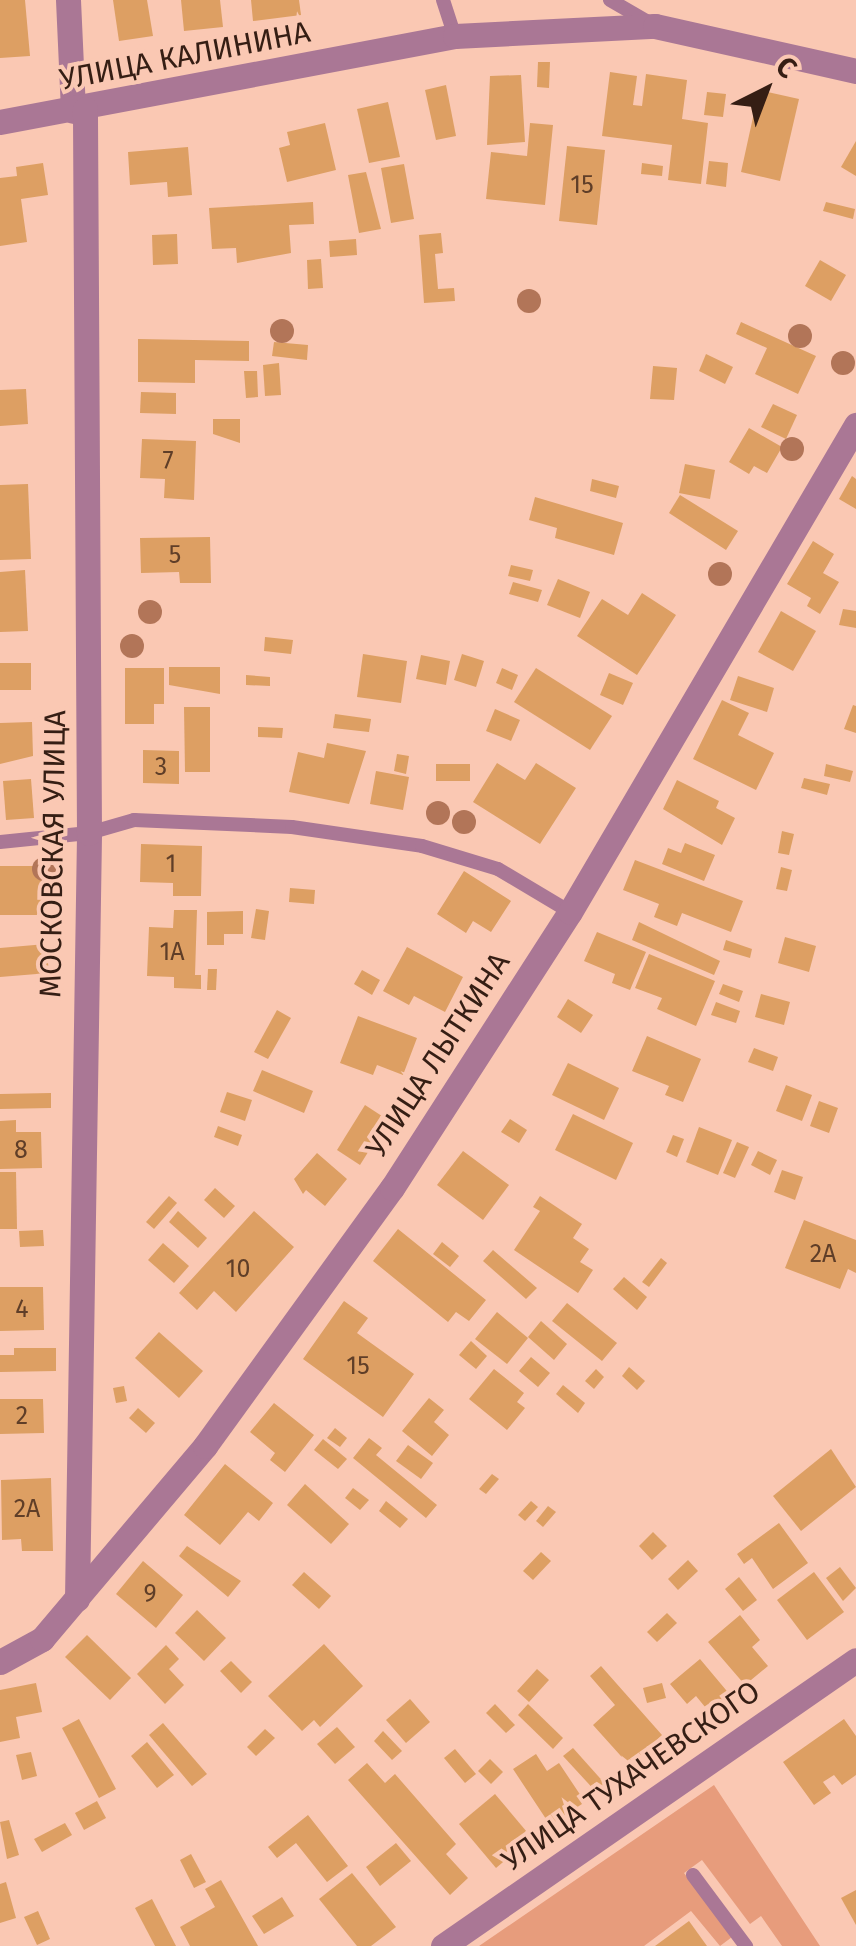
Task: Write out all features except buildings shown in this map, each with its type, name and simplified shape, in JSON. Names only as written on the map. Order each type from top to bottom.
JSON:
[{"type":"street","name":"МОСКОВСКАЯ УЛИЦА","points":[[68,0],[79,110],[89,834],[76,1599]]},
{"type":"street","name":"УЛИЦА КАЛИНИНА","points":[[0,122],[454,36],[655,26],[856,71]]},
{"type":"street","name":"УЛИЦА ЛЫТКИНА","points":[[0,1662],[42,1639],[204,1446],[392,1188],[570,912],[856,425]]},
{"type":"street","name":"УЛИЦА ТУХАЧЕВСКОГО","points":[[443,1946],[856,1660]]},
{"type":"lane","points":[[443,0],[454,36]]},
{"type":"lane","points":[[610,0],[655,26]]},
{"type":"lane","points":[[0,842],[89,834],[134,820],[292,827],[422,846],[498,870],[570,912]]},
{"type":"lane","points":[[693,1874],[746,1946]]},
{"type":"shaded area","points":[[714,1785],[820,1946],[782,1946],[761,1916],[750,1924],[702,1860],[684,1873],[732,1937],[720,1946],[691,1911],[644,1946],[479,1946]]}]
